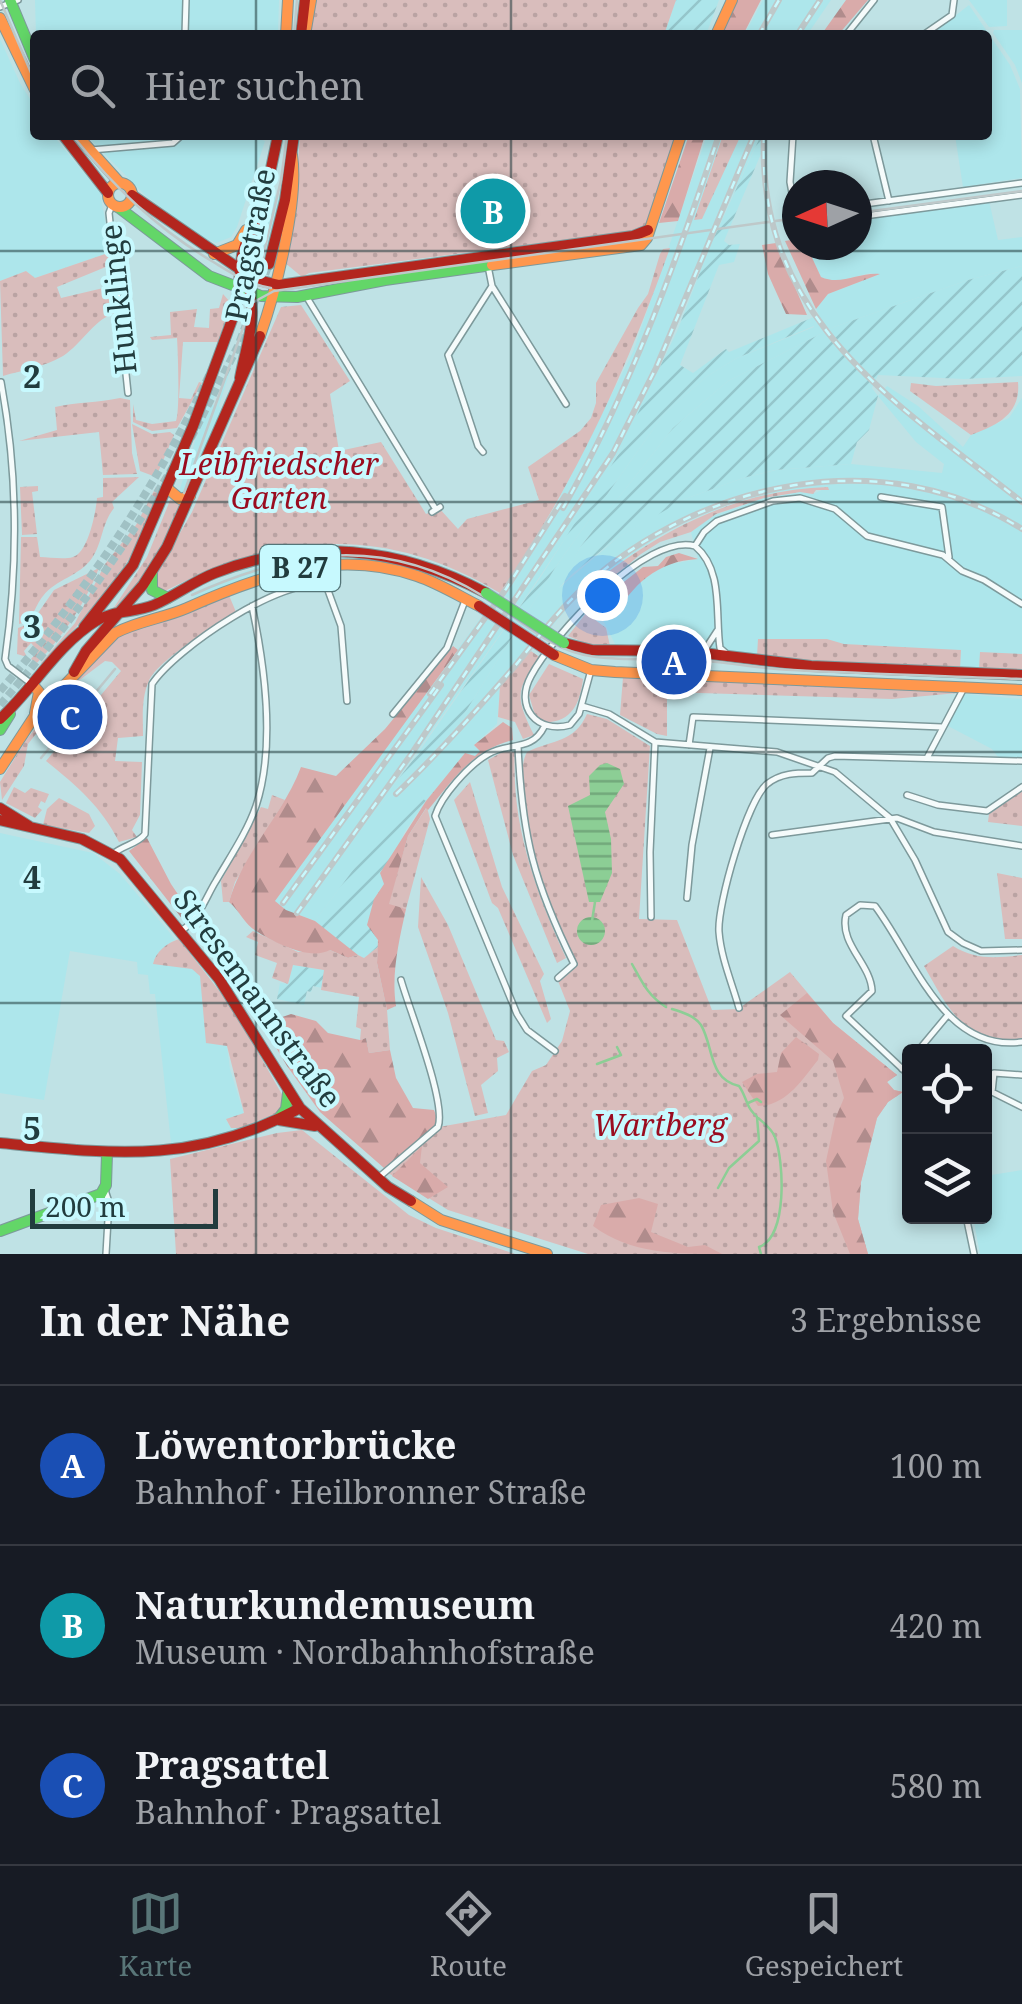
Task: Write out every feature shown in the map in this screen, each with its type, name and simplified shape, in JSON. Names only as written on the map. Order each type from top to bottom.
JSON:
[{"type":"main road","points":[[286,30],[288,0]]},
{"type":"main road","points":[[304,30],[308,0]]},
{"type":"main road","points":[[718,30],[732,0]]},
{"type":"main road","points":[[10,2],[30,48]]},
{"type":"main road","points":[[0,18],[30,80]]},
{"type":"main road","points":[[68,140],[112,202],[180,257],[247,295],[284,300],[364,283],[641,245],[679,140]]},
{"type":"main road","points":[[81,140],[132,195],[213,254],[254,280],[272,284],[633,236],[649,229]]},
{"type":"main road","name":"Pragstraße","points":[[252,259],[277,140]]},
{"type":"main road","name":"Pragstraße","points":[[74,673],[111,618],[152,571],[259,342],[292,199],[293,140]]},
{"type":"main road","name":"Pragstraße","points":[[81,634],[133,565],[247,295],[240,270],[249,225],[276,152]]},
{"type":"main road","points":[[269,264],[292,154]]},
{"type":"main road","points":[[112,202],[111,187],[120,183]]},
{"type":"main road","points":[[112,202],[128,204],[132,195]]},
{"type":"main road","points":[[213,254],[237,245],[249,225]]},
{"type":"main road","points":[[247,295],[272,284]]},
{"type":"main road","points":[[239,386],[255,316],[247,295]]},
{"type":"main road","points":[[167,488],[180,499],[190,496]]},
{"type":"main road","name":"B 27","points":[[0,720],[93,622],[147,608],[239,565],[334,548],[394,554],[461,578],[564,643],[592,650],[702,653],[811,666],[1022,675]]},
{"type":"main road","name":"B 27","points":[[0,768],[34,718],[108,638],[124,628],[276,572],[338,563],[389,568],[418,576],[466,598],[554,655],[591,670],[1022,690]]},
{"type":"main road","points":[[152,571],[152,590],[168,598]]},
{"type":"main road","points":[[116,589],[111,618],[124,628]]},
{"type":"main road","points":[[183,590],[186,602],[192,606]]},
{"type":"main road","points":[[34,686],[40,692],[34,718]]},
{"type":"main road","points":[[0,730],[12,710]]},
{"type":"main road","name":"Stresemannstraße","points":[[0,808],[34,829]]},
{"type":"main road","name":"Stresemannstraße","points":[[2,823],[82,839],[114,854],[182,930],[229,992],[300,1108],[377,1178],[442,1220],[548,1254]]},
{"type":"main road","points":[[278,1120],[286,1109],[288,1092]]},
{"type":"main road","points":[[0,1143],[108,1154],[198,1145],[278,1120],[300,1108]]},
{"type":"main road","points":[[278,1120],[318,1127]]},
{"type":"main road","points":[[0,1230],[105,1190],[108,1154]]},
{"type":"street","points":[[185,30],[186,0]]},
{"type":"street","points":[[850,30],[874,0]]},
{"type":"street","points":[[930,30],[952,15],[954,0]]},
{"type":"street","points":[[88,150],[176,140]]},
{"type":"street","points":[[790,170],[792,140]]},
{"type":"street","points":[[874,140],[888,201]]},
{"type":"street","points":[[106,168],[111,150]]},
{"type":"street","points":[[872,203],[1022,184]]},
{"type":"street","points":[[872,216],[1022,196]]},
{"type":"street","name":"Hunklinge","points":[[112,202],[109,212],[128,394]]},
{"type":"street","points":[[479,255],[488,266],[492,286],[566,404]]},
{"type":"street","points":[[484,452],[478,446],[448,355],[492,286]]},
{"type":"street","points":[[306,296],[436,509]]},
{"type":"street","points":[[2,382],[12,459],[14,536],[5,660],[34,686]]},
{"type":"street","points":[[881,497],[942,506],[950,560]]},
{"type":"street","points":[[696,546],[717,520],[773,502],[800,498],[835,509],[867,536],[895,545],[927,548],[1022,604]]},
{"type":"street","points":[[591,670],[582,706],[570,725],[544,726],[530,716],[526,709],[526,686],[568,626],[653,554],[674,544],[696,546],[702,552],[719,608],[720,648],[729,656]]},
{"type":"street","points":[[114,854],[145,834],[152,684],[159,673],[198,642],[252,606],[288,590],[326,585],[341,626],[347,702]]},
{"type":"street","points":[[393,714],[448,648],[466,598]]},
{"type":"street","points":[[182,930],[194,922],[243,834],[263,779],[264,701],[252,606]]},
{"type":"street","points":[[702,653],[718,628]]},
{"type":"street","points":[[927,758],[965,686]]},
{"type":"street","points":[[582,706],[608,714],[656,742],[777,752],[822,765],[848,780],[890,818],[915,860],[948,932],[981,950],[1022,950]]},
{"type":"street","points":[[689,745],[693,717],[942,727]]},
{"type":"street","points":[[544,726],[538,738],[487,754],[442,802],[434,816],[517,1014],[527,1030],[555,1051]]},
{"type":"street","points":[[651,918],[656,742]]},
{"type":"street","points":[[518,746],[524,825],[534,873],[574,964],[558,978]]},
{"type":"street","points":[[687,898],[692,845],[710,747]]},
{"type":"street","points":[[739,1008],[721,948],[719,915],[760,791],[788,774],[812,774],[835,756],[1022,760]]},
{"type":"street","points":[[906,795],[938,805],[988,811],[1022,787]]},
{"type":"street","points":[[772,836],[902,818],[934,832],[1022,846]]},
{"type":"street","points":[[902,1069],[846,1016],[872,991],[872,986],[849,942],[844,919],[854,909],[869,904],[879,912],[947,1016],[984,1040],[1000,1044],[1022,1042]]},
{"type":"street","points":[[377,1178],[438,1126],[441,1119],[401,980]]},
{"type":"street","points":[[923,1044],[947,1016]]},
{"type":"street","points":[[992,1078],[994,1072],[1022,1075]]},
{"type":"street","points":[[992,1092],[1022,1106]]},
{"type":"street","points":[[105,1190],[109,1202],[106,1254]]},
{"type":"street","points":[[968,1224],[974,1254]]},
{"type":"shaded area","points":[[35,0],[279,0],[278,30],[36,30]]},
{"type":"shaded area","points":[[676,0],[719,0],[708,30],[666,30]]},
{"type":"shaded area","points":[[763,0],[831,0],[810,30],[747,30]]},
{"type":"shaded area","points":[[969,0],[1007,0],[1007,26],[989,27]]},
{"type":"shaded area","points":[[969,5],[986,30],[937,30]]},
{"type":"shaded area","points":[[1022,30],[1022,83],[993,33]]},
{"type":"shaded area","points":[[0,39],[30,99],[30,140],[57,140],[100,193],[111,252],[35,278],[26,271],[0,281]]},
{"type":"shaded area","points":[[992,39],[1020,89],[1022,178],[963,187],[956,140],[992,140]]},
{"type":"shaded area","points":[[91,140],[265,141],[231,237],[216,243],[196,234],[145,195]]},
{"type":"shaded area","points":[[705,140],[759,140],[640,414],[599,488],[520,606],[500,593],[554,509],[633,352]]},
{"type":"shaded area","points":[[759,140],[767,140],[724,241],[729,245],[740,244],[734,262],[719,265],[680,365],[693,373],[726,349],[729,352],[809,319],[814,326],[737,358],[706,377],[664,414],[555,568],[453,732],[370,816],[540,578],[618,455],[678,329],[710,246]]},
{"type":"shaded area","points":[[271,194],[280,198],[265,262],[256,260]]},
{"type":"shaded area","points":[[989,201],[998,240],[1022,237],[1022,266],[968,280],[834,327],[728,381],[673,428],[581,546],[559,588],[617,538],[657,514],[685,499],[743,478],[776,470],[851,464],[942,473],[944,464],[916,442],[878,396],[887,386],[918,406],[963,447],[971,435],[1009,418],[1022,398],[1022,671],[808,662],[678,647],[616,646],[602,618],[613,619],[641,580],[666,565],[698,559],[691,532],[710,517],[764,498],[800,492],[813,494],[828,487],[778,492],[732,503],[680,524],[639,549],[580,594],[500,686],[497,724],[474,745],[480,751],[475,756],[465,753],[426,801],[412,792],[315,921],[274,901],[482,616],[503,630],[376,810],[453,732],[555,568],[664,414],[706,377],[737,358],[814,327],[809,319],[819,315],[816,309],[828,294],[878,275],[870,273],[833,282],[821,277],[813,260],[872,260],[872,217]]},
{"type":"shaded area","points":[[1022,266],[1022,376],[964,379],[878,375],[872,388],[878,396],[869,430],[857,442],[851,464],[775,470],[685,499],[617,538],[555,592],[581,546],[673,428],[728,381],[834,327],[968,280]]},
{"type":"shaded area","points":[[239,342],[219,406],[222,409],[186,493],[179,492],[207,403],[214,389],[217,391],[211,404],[215,406]]},
{"type":"shaded area","points":[[356,551],[416,564],[416,572],[370,561],[316,561],[268,571],[195,599],[191,593],[270,562]]},
{"type":"shaded area","points":[[965,694],[1022,699],[1022,757],[998,757],[992,749],[948,726]]},
{"type":"shaded area","points":[[607,763],[620,769],[624,784],[605,812],[612,873],[600,902],[589,902],[568,806],[590,795],[589,776]]},
{"type":"shaded area","points":[[412,791],[426,801],[404,833],[374,899],[378,947],[364,958],[346,949],[315,921]]},
{"type":"shaded area","points":[[0,833],[93,853],[120,874],[170,933],[175,940],[170,942],[200,976],[227,1046],[244,1114],[226,1120],[231,1128],[241,1128],[198,1141],[171,1143],[155,994],[150,994],[148,975],[138,974],[137,962],[70,951],[44,1100],[0,1093]]},
{"type":"shaded area","points":[[591,917],[601,921],[605,931],[601,941],[591,945],[581,941],[577,931],[581,921]]},
{"type":"shaded area","points":[[293,965],[325,970],[322,988],[313,986],[311,992],[307,991],[304,1005],[277,999],[280,983],[288,984]]},
{"type":"shaded area","points":[[1022,1170],[1022,1254],[980,1254],[974,1224],[992,1224],[992,1175]]},
{"type":"green space","points":[[315,0],[676,0],[666,30],[311,30]]},
{"type":"green space","points":[[737,0],[761,0],[746,30],[722,30]]},
{"type":"green space","points":[[846,0],[868,0],[842,30],[825,30]]},
{"type":"green space","points":[[300,140],[679,140],[649,229],[309,273],[302,277],[284,262],[294,217]]},
{"type":"green space","points":[[687,140],[703,140],[678,221],[659,223]]},
{"type":"green space","points":[[721,140],[739,140],[702,219],[694,220]]},
{"type":"green space","points":[[776,243],[807,315],[786,314],[768,274],[762,245]]},
{"type":"green space","name":"Leibfriedscher Garten","points":[[670,248],[597,426],[552,510],[500,593],[415,555],[374,546],[333,544],[250,557],[165,591],[154,587],[155,577],[192,512],[281,307],[301,305],[350,381],[330,394],[339,451],[381,442],[426,514],[439,508],[458,529],[467,519],[539,500],[528,467],[580,431],[591,418],[596,383],[648,294],[660,254]]},
{"type":"green space","points":[[111,252],[113,264],[57,287],[61,298],[116,285],[118,312],[102,320],[63,356],[3,376],[0,281],[26,271],[35,278]]},
{"type":"green space","points":[[794,260],[813,260],[821,277],[828,279],[880,274],[828,294],[816,309]]},
{"type":"green space","points":[[223,294],[231,303],[218,342],[183,342],[179,398],[191,399],[199,382],[202,383],[177,428],[152,431],[133,422],[133,404],[136,420],[152,424],[176,421],[177,338],[150,337],[171,335],[170,312],[197,309],[194,327],[209,328],[210,309],[219,308]]},
{"type":"green space","points":[[1018,382],[1016,402],[1006,417],[971,435],[910,391],[911,383],[936,386]]},
{"type":"green space","points":[[130,400],[132,453],[137,474],[103,475],[99,432],[19,441],[57,430],[55,407]]},
{"type":"green space","points":[[132,424],[152,434],[174,435],[156,477],[140,471]]},
{"type":"green space","points":[[139,477],[112,502],[114,508],[92,558],[48,590],[31,616],[19,624],[21,537],[37,537],[40,557],[73,557],[87,540],[97,498],[103,497],[103,478]]},
{"type":"green space","points":[[38,486],[38,491],[32,492],[37,534],[22,535],[20,487]]},
{"type":"green space","points":[[156,487],[162,491],[142,538],[112,586],[43,665],[75,623],[105,564],[136,525]]},
{"type":"green space","points":[[828,487],[829,490],[816,490],[813,494],[800,492],[764,498],[716,514],[691,532],[660,542],[641,554],[586,600],[580,594],[636,552],[695,519],[759,497]]},
{"type":"green space","points":[[171,498],[183,503],[163,546],[134,592],[113,609],[147,557]]},
{"type":"green space","points":[[679,553],[698,559],[670,564],[647,577],[613,619],[602,618],[593,606],[643,567],[658,566],[666,557]]},
{"type":"green space","points":[[99,568],[73,618],[37,663],[31,659],[38,651],[31,643],[24,651],[27,657],[17,654],[18,628],[31,623],[54,590]]},
{"type":"green space","points":[[228,593],[236,612],[175,654],[149,681],[143,736],[118,738],[115,761],[142,762],[140,815],[132,830],[137,837],[119,842],[87,797],[46,761],[121,671],[105,661],[69,688],[123,633],[168,620]]},
{"type":"green space","points":[[586,613],[606,628],[610,646],[593,646],[568,636]]},
{"type":"green space","points":[[758,639],[827,639],[844,644],[961,650],[960,669],[757,656]]},
{"type":"green space","points":[[453,646],[458,650],[275,901],[286,910],[315,921],[358,955],[348,958],[330,950],[303,952],[252,928],[229,902],[244,867],[301,767],[336,776],[385,729]]},
{"type":"green space","points":[[531,651],[541,658],[522,686],[521,703],[534,735],[523,739],[515,722],[498,717],[500,686]]},
{"type":"green space","points":[[980,652],[1022,654],[1022,671],[979,669]]},
{"type":"green space","points":[[549,664],[583,679],[572,711],[560,720],[542,722],[529,695]]},
{"type":"green space","points":[[623,677],[959,689],[958,693],[892,699],[667,692],[667,736],[620,715]]},
{"type":"green space","points":[[64,694],[28,744],[24,766],[2,800],[0,782],[26,740]]},
{"type":"green space","name":"Wartberg","points":[[587,714],[607,719],[650,746],[639,919],[677,920],[712,1010],[738,1009],[790,972],[833,1023],[897,1075],[887,1082],[902,1093],[888,1102],[877,1118],[861,1182],[858,1219],[868,1254],[588,1254],[448,1210],[385,1171],[439,1127],[506,1115],[532,1071],[546,1065],[562,1041],[570,1011],[558,981],[577,966],[537,863],[527,820],[523,768],[527,752],[562,739]]},
{"type":"green space","points":[[503,722],[512,728],[513,740],[486,751],[464,768],[426,808],[408,836],[389,904],[406,909],[395,970],[396,1006],[387,1010],[377,963],[378,940],[367,925],[374,899],[384,884],[380,873],[426,801],[465,753],[475,756],[480,751],[474,745]]},
{"type":"green space","points":[[504,751],[515,752],[521,832],[566,958],[557,963],[513,855],[488,760]]},
{"type":"green space","points":[[470,782],[502,887],[544,974],[540,981],[551,1019],[547,1023],[498,908],[492,903],[454,800]]},
{"type":"green space","points":[[14,787],[25,793],[31,788],[49,794],[45,803],[41,801],[38,807],[42,810],[35,818],[6,803]]},
{"type":"green space","points":[[1022,791],[1022,826],[988,822],[989,814]]},
{"type":"green space","points":[[272,795],[285,800],[235,882],[229,902],[223,902],[221,881],[261,807],[268,809]]},
{"type":"green space","points":[[59,798],[89,814],[95,826],[89,833],[43,825],[47,809]]},
{"type":"green space","points":[[427,807],[430,819],[406,909],[388,905],[408,836]]},
{"type":"green space","points":[[147,838],[194,918],[187,925],[129,851]]},
{"type":"green space","points":[[997,873],[1022,878],[1022,939],[1005,939]]},
{"type":"green space","points":[[421,877],[448,925],[496,1040],[504,1041],[509,1052],[497,1058],[498,1071],[481,1085],[488,1113],[475,1116],[448,1013],[418,927]]},
{"type":"green space","points":[[253,931],[298,952],[330,950],[348,958],[364,958],[378,947],[390,1050],[369,1053],[366,1038],[360,1040],[361,1029],[356,1027],[359,997],[321,990],[324,970],[293,965],[288,984],[272,978],[277,963],[255,955],[258,942],[246,937]]},
{"type":"green space","points":[[179,939],[234,1010],[284,1098],[282,1111],[241,1128],[231,1128],[226,1119],[244,1113],[227,1046],[206,1043],[200,976],[192,969],[153,964],[163,948]]},
{"type":"green space","points":[[953,946],[978,956],[1022,955],[1022,1040],[1002,1039],[972,1029],[942,998],[924,966]]},
{"type":"green space","points":[[807,993],[833,1023],[897,1075],[887,1082],[902,1093],[888,1102],[877,1118],[861,1182],[858,1219],[868,1254],[850,1254],[833,1212],[826,1161],[844,1098],[833,1061],[780,1015]]},
{"type":"green space","points":[[291,1014],[316,1021],[328,1033],[366,1038],[369,1053],[390,1050],[396,1078],[413,1108],[434,1110],[438,1121],[434,1128],[384,1168],[320,1112],[262,1024]]},
{"type":"green space","points":[[796,1037],[819,1054],[818,1060],[785,1097],[758,1106],[742,1082],[757,1074],[777,1072],[781,1053]]},
{"type":"green space","points":[[302,1130],[409,1215],[515,1254],[176,1254],[170,1159]]},
{"type":"green space","points":[[422,1146],[420,1163],[448,1187],[428,1199],[392,1176]]},
{"type":"green space","points":[[639,1198],[658,1204],[651,1232],[688,1247],[705,1245],[722,1254],[671,1253],[638,1247],[593,1226],[601,1205]]},
{"type":"waterway","points":[[592,921],[595,902]]},
{"type":"waterway","points":[[632,964],[642,983],[666,1007]]},
{"type":"waterway","points":[[672,1009],[701,1025],[722,1077],[739,1086],[752,1111],[775,1137],[780,1163],[779,1214],[775,1229],[759,1247],[761,1254]]},
{"type":"waterway","points":[[597,1064],[621,1055],[617,1047]]},
{"type":"waterway","points":[[748,1103],[757,1099],[761,1102]]},
{"type":"waterway","points":[[718,1188],[729,1168],[759,1141],[757,1117]]},
{"type":"tunnel","points":[[239,297],[252,259]]},
{"type":"tunnel","points":[[191,438],[238,346],[269,264]]},
{"type":"tunnel","points":[[0,691],[117,538],[167,457],[211,371]]},
{"type":"tunnel","points":[[0,705],[92,590],[173,467]]},
{"type":"tram line","points":[[0,0],[30,70]]},
{"type":"tram line","points":[[294,30],[297,0]]},
{"type":"tram line","points":[[76,140],[120,189],[174,236],[235,275],[271,288]]},
{"type":"tram line","points":[[184,493],[252,303],[281,180],[286,140]]},
{"type":"tram line","points":[[872,211],[1022,191]]},
{"type":"tram line","points":[[241,320],[252,303],[274,291],[782,220]]},
{"type":"tram line","points":[[192,595],[229,579],[302,559],[374,557],[446,577],[483,596],[550,642],[579,654],[781,669],[1022,679]]},
{"type":"tram line","points":[[41,758],[115,669]]},
{"type":"railway","points":[[762,30],[779,0]]},
{"type":"railway","points":[[800,30],[820,0]]},
{"type":"railway","points":[[563,508],[631,372],[717,140]]},
{"type":"railway","points":[[297,913],[412,753],[613,453],[656,368],[752,140]]},
{"type":"railway","points":[[764,140],[768,199],[783,256],[809,306],[842,350],[882,390],[1022,502]]},
{"type":"railway","points":[[396,794],[457,732],[585,586],[632,550],[683,520],[738,498],[796,485],[854,481],[912,486],[968,502],[1022,529]]},
{"type":"railway","points":[[430,694],[506,589],[565,496]]},
{"type":"railway","points":[[283,903],[441,685]]},
{"type":"traffic: fast","points":[[10,0],[30,48]]},
{"type":"traffic: fast","points":[[118,207],[209,276],[261,296],[297,297],[492,265]]},
{"type":"traffic: fast","points":[[152,574],[152,590],[168,598]]},
{"type":"traffic: fast","points":[[486,593],[564,643]]},
{"type":"traffic: fast","points":[[0,730],[10,714]]},
{"type":"traffic: fast","points":[[279,1118],[286,1109],[288,1093]]},
{"type":"traffic: fast","points":[[0,1231],[101,1194],[106,1185],[107,1154]]},
{"type":"traffic: slow","points":[[286,30],[288,0]]},
{"type":"traffic: slow","points":[[306,30],[311,0]]},
{"type":"traffic: slow","points":[[718,30],[732,0]]},
{"type":"traffic: slow","points":[[0,18],[30,80]]},
{"type":"traffic: slow","points":[[81,140],[120,183]]},
{"type":"traffic: slow","points":[[492,265],[641,245],[647,238],[679,140]]},
{"type":"traffic: slow","points":[[260,336],[289,221],[292,155]]},
{"type":"traffic: slow","points":[[120,183],[129,186],[132,195],[129,204],[120,207],[111,204],[108,195],[111,186],[120,183]]},
{"type":"traffic: slow","points":[[214,254],[237,245],[246,230]]},
{"type":"traffic: slow","points":[[167,488],[180,499],[190,496]]},
{"type":"traffic: slow","points":[[0,769],[34,717],[115,633],[243,585],[300,569],[358,565],[417,576],[479,606]]},
{"type":"traffic: slow","points":[[554,655],[591,670],[615,672],[1022,690]]},
{"type":"traffic: slow","points":[[34,686],[39,692],[35,713]]},
{"type":"traffic: slow","points":[[411,1201],[441,1220],[547,1254]]},
{"type":"traffic: jam","points":[[302,30],[305,0]]},
{"type":"traffic: jam","points":[[67,140],[108,193]]},
{"type":"traffic: jam","points":[[252,259],[277,140]]},
{"type":"traffic: jam","points":[[269,264],[285,200],[293,140]]},
{"type":"traffic: jam","points":[[84,627],[133,565],[193,426],[236,309],[242,255],[266,176]]},
{"type":"traffic: jam","points":[[132,195],[254,279],[279,285],[633,236],[648,230]]},
{"type":"traffic: jam","points":[[240,378],[252,314],[244,275]]},
{"type":"traffic: jam","points":[[74,672],[86,651],[143,585],[167,547],[260,336]]},
{"type":"traffic: jam","points":[[0,719],[69,642],[96,621],[154,605],[207,576],[250,562],[284,554],[353,552],[420,565],[486,593]]},
{"type":"traffic: jam","points":[[479,606],[554,655]]},
{"type":"traffic: jam","points":[[564,643],[592,650],[686,651],[811,666],[1022,675]]},
{"type":"traffic: jam","points":[[0,808],[29,826]]},
{"type":"traffic: jam","points":[[0,820],[82,839],[120,859],[219,979],[300,1108],[388,1187],[411,1201]]},
{"type":"traffic: jam","points":[[0,1143],[117,1152],[189,1147],[224,1139],[300,1108]]},
{"type":"traffic: jam","points":[[279,1120],[315,1126]]},
{"type":"place","name":"Naturkundemuseum","points":[[493,211]]},
{"type":"place","name":"Löwentorbrücke","points":[[674,662]]},
{"type":"place","name":"Pragsattel","points":[[70,717]]}]
